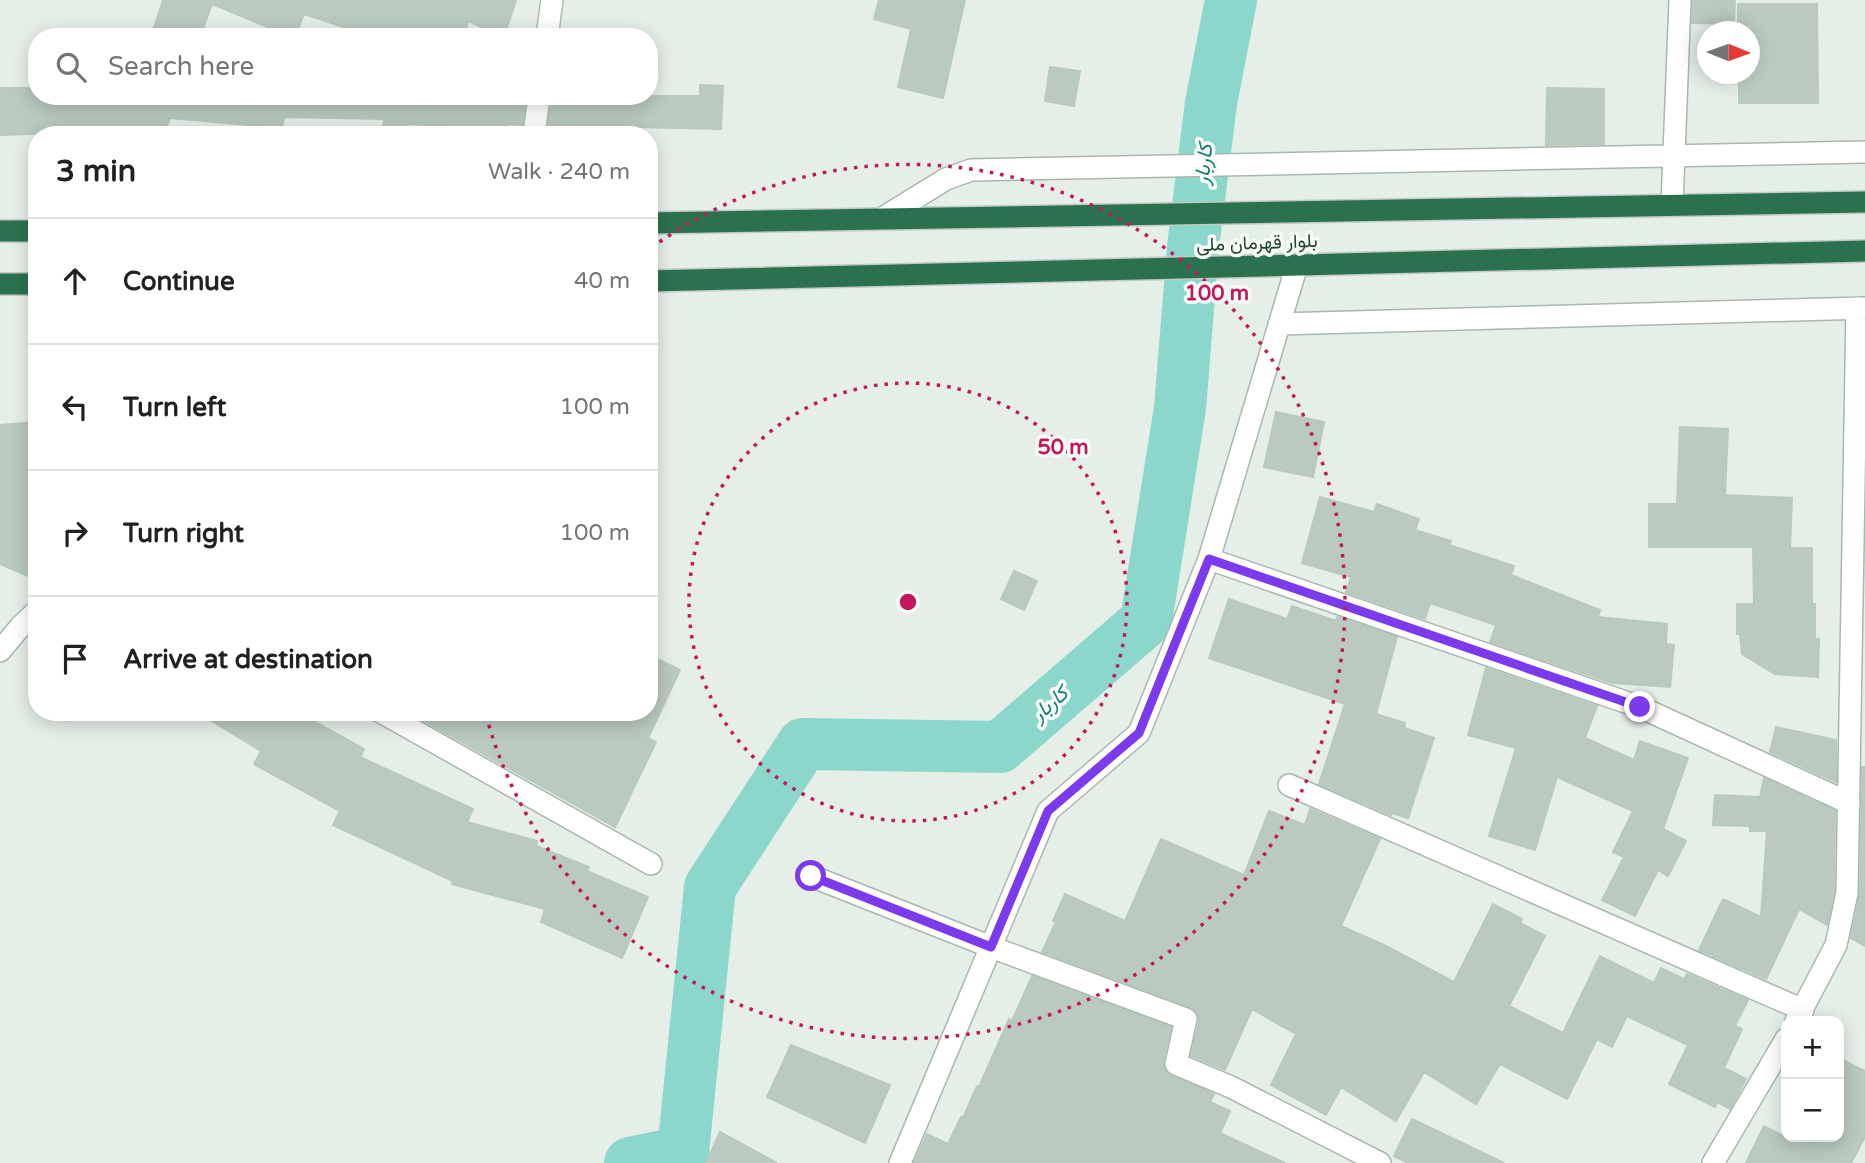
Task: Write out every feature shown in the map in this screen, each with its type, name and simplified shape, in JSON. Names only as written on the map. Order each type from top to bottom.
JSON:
[{"type":"highway","name":"بلوار قهرمان ملی","points":[[658,223],[1865,202]]},
{"type":"highway","points":[[0,231],[28,231]]},
{"type":"highway","name":"بلوار قهرمان ملی","points":[[658,281],[1865,251]]},
{"type":"highway","points":[[0,284],[28,284]]},
{"type":"street","points":[[548,28],[552,0]]},
{"type":"street","points":[[1672,205],[1680,0]]},
{"type":"street","points":[[535,126],[538,105]]},
{"type":"street","points":[[881,219],[946,179],[971,170],[1865,152]]},
{"type":"street","points":[[900,1163],[1048,811],[1139,733],[1209,559],[1297,265]]},
{"type":"street","points":[[1279,324],[1861,308],[1847,893],[1836,944],[1800,1015],[1289,785]]},
{"type":"street","points":[[1209,559],[1640,707],[1849,803]]},
{"type":"street","points":[[0,651],[28,621]]},
{"type":"street","points":[[397,721],[651,864]]},
{"type":"street","points":[[811,876],[991,947],[1186,1019],[1176,1064],[1231,1087],[1380,1163]]},
{"type":"street","points":[[1713,1163],[1781,1047]]},
{"type":"building","points":[[163,0],[516,0],[507,28],[484,28],[468,21],[466,28],[347,28],[304,14],[299,28],[270,28],[212,4],[203,28],[154,28]]},
{"type":"building","points":[[879,0],[965,0],[943,98],[898,87],[911,29],[874,19]]},
{"type":"building","points":[[1693,0],[1735,0],[1734,21],[1692,23]]},
{"type":"building","points":[[1738,4],[1817,4],[1818,103],[1739,103],[1739,84],[1760,84],[1760,21],[1738,21]]},
{"type":"building","points":[[1050,67],[1080,71],[1074,106],[1045,101]]},
{"type":"building","points":[[700,85],[723,86],[721,129],[548,125],[551,105],[658,105],[658,96],[700,96]]},
{"type":"building","points":[[0,88],[28,88],[28,105],[525,105],[522,125],[507,126],[383,126],[384,119],[284,117],[282,126],[260,126],[170,118],[167,126],[28,126],[28,134],[0,135]]},
{"type":"building","points":[[1547,88],[1604,89],[1604,144],[1546,145]]},
{"type":"building","points":[[1276,412],[1324,422],[1313,477],[1264,467]]},
{"type":"building","points":[[28,423],[28,576],[0,564],[0,425]]},
{"type":"building","points":[[1680,427],[1728,429],[1725,495],[1792,498],[1790,548],[1812,548],[1812,604],[1815,604],[1815,639],[1819,639],[1818,677],[1775,674],[1742,654],[1740,634],[1737,634],[1737,604],[1754,604],[1753,547],[1649,547],[1649,504],[1677,504]]},
{"type":"building","points":[[1320,497],[1374,512],[1377,504],[1419,519],[1415,530],[1451,541],[1449,545],[1514,566],[1511,575],[1600,610],[1598,617],[1667,624],[1666,644],[1674,645],[1670,687],[1612,683],[1490,642],[1496,625],[1430,603],[1425,619],[1346,592],[1351,577],[1302,563]]},
{"type":"building","points":[[1014,571],[1037,581],[1024,610],[1001,599]]},
{"type":"building","points":[[1229,599],[1287,619],[1292,606],[1336,621],[1337,617],[1397,637],[1376,714],[1405,723],[1404,728],[1434,738],[1408,818],[1392,813],[1391,815],[1319,784],[1345,704],[1209,658]]},
{"type":"building","points":[[658,659],[680,670],[658,717]]},
{"type":"building","points":[[1486,668],[1597,706],[1585,738],[1634,760],[1640,741],[1688,758],[1663,829],[1686,841],[1668,876],[1658,870],[1635,916],[1602,900],[1624,857],[1613,852],[1633,811],[1557,777],[1535,850],[1489,836],[1516,748],[1468,735]]},
{"type":"building","points":[[212,721],[313,721],[364,749],[360,757],[473,809],[467,822],[537,841],[536,846],[589,867],[587,871],[648,897],[622,958],[541,922],[545,909],[452,884],[453,881],[333,825],[340,811],[254,764],[261,751]]},
{"type":"building","points":[[424,721],[656,721],[648,738],[656,742],[615,827]]},
{"type":"building","points":[[1776,727],[1836,740],[1836,782],[1770,752]]},
{"type":"building","points":[[1862,767],[1865,767],[1865,946],[1851,938],[1860,893]]},
{"type":"building","points":[[1764,778],[1835,811],[1834,892],[1827,925],[1799,909],[1766,979],[1699,950],[1723,899],[1761,917],[1767,831],[1750,831],[1750,826],[1713,825],[1715,795],[1760,797]]},
{"type":"building","points":[[1310,809],[1380,839],[1341,926],[1454,982],[1493,904],[1522,919],[1520,923],[1545,936],[1509,1006],[1563,1033],[1600,956],[1654,983],[1661,968],[1684,979],[1687,974],[1748,1000],[1735,1026],[1742,1029],[1724,1068],[1746,1079],[1730,1109],[1717,1102],[1715,1107],[1669,1084],[1688,1045],[1627,1016],[1612,1047],[1597,1039],[1567,1099],[1500,1064],[1476,1104],[1424,1072],[1396,1121],[1341,1087],[1326,1115],[1271,1085],[1296,1034],[1252,1009],[1225,1070],[1191,1056],[1199,1021],[1196,1011],[1191,1007],[1042,952],[1065,894],[1125,921],[1161,839],[1244,875],[1269,811],[1305,825]]},
{"type":"building","points":[[1032,976],[1171,1027],[1163,1062],[1166,1072],[1214,1094],[1210,1102],[1230,1111],[1220,1133],[1285,1163],[914,1163],[927,1134],[948,1144],[977,1086],[979,1087],[1009,1019],[1012,1021]]},
{"type":"building","points":[[791,1045],[890,1085],[865,1143],[767,1097]]},
{"type":"building","points":[[1844,1060],[1865,1071],[1865,1137],[1851,1163],[1746,1163],[1764,1126],[1781,1135],[1781,1142],[1844,1142]]},
{"type":"building","points":[[1412,1119],[1504,1163],[1408,1163],[1394,1156]]},
{"type":"building","points":[[720,1132],[777,1163],[706,1163]]},
{"type":"waterway","name":"کاربار","points":[[630,1163],[683,1152],[710,887],[803,744],[1000,747],[1146,621],[1180,408],[1193,247],[1211,103],[1231,0]]},
{"type":"route","points":[[811,876],[991,947],[1048,811],[1139,733],[1209,559],[1640,707]]}]
